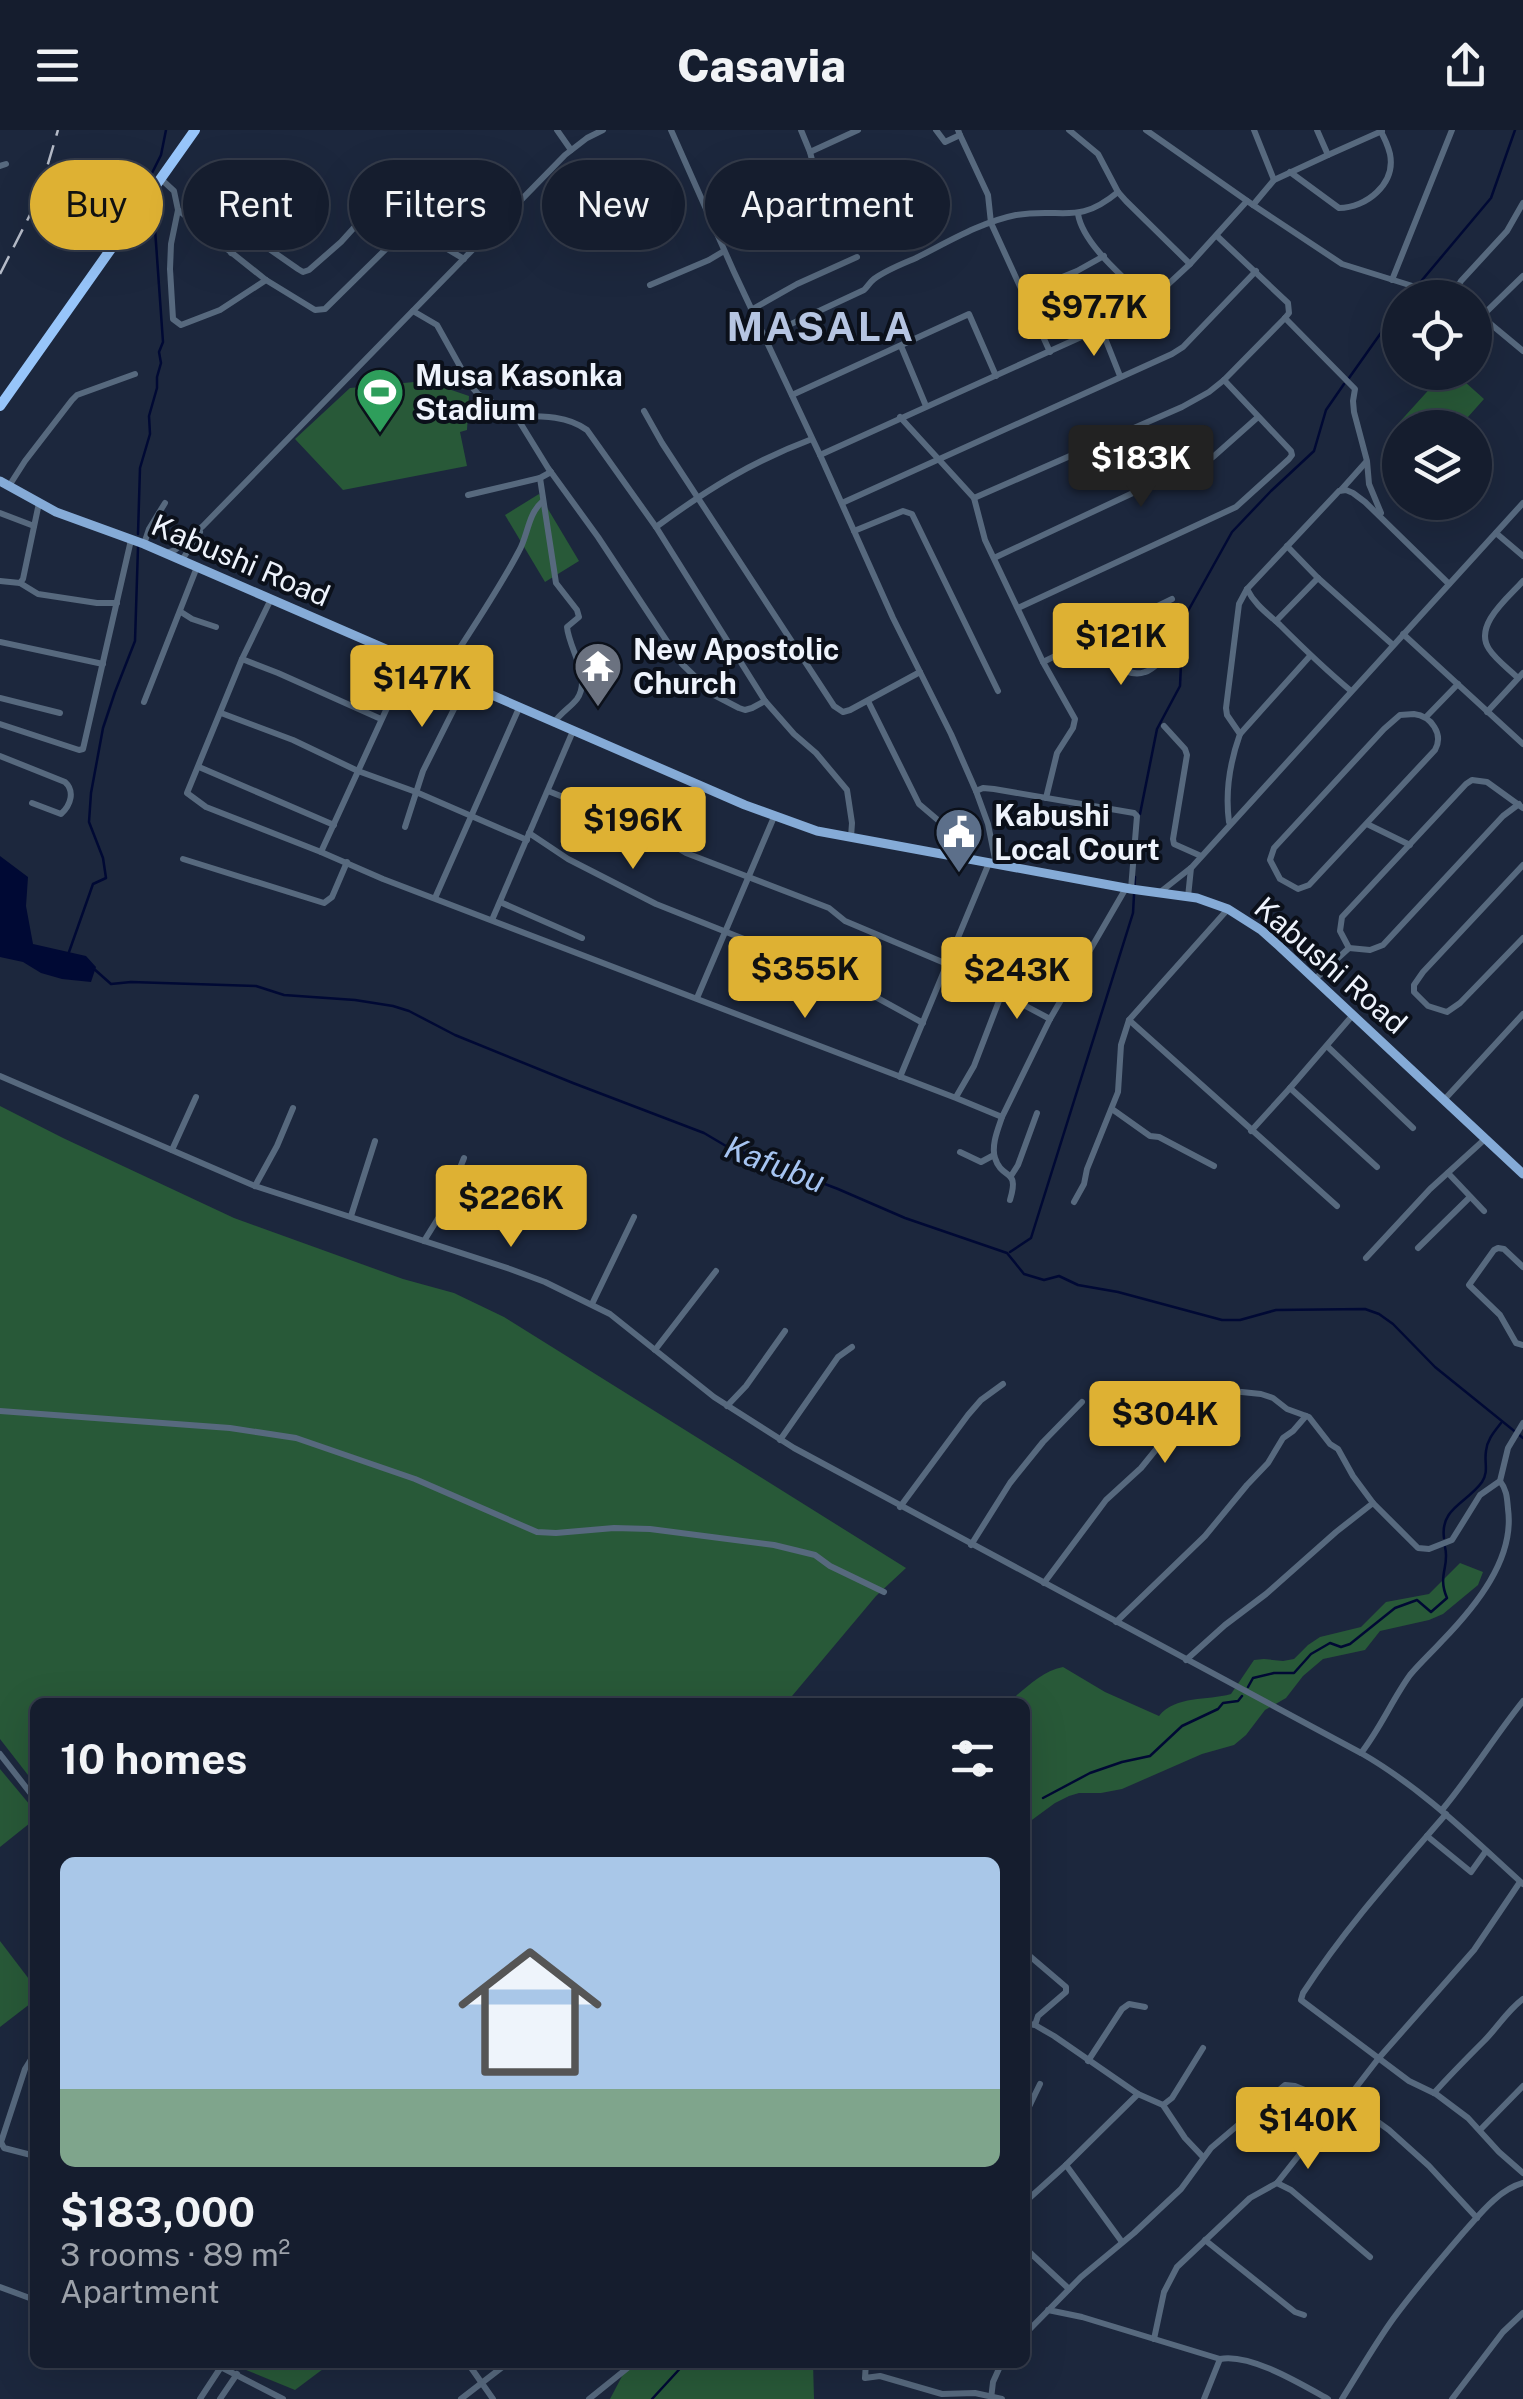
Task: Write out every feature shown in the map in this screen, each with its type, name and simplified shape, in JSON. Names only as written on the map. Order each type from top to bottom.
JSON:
[{"type":"highway","points":[[163,178],[196,130]]},
{"type":"highway","points":[[0,406],[109,250]]},
{"type":"main road","name":"Kabushi Road","points":[[5,484],[69,517],[182,560],[774,817],[851,837],[1188,897],[1228,909],[1261,930],[1523,1174]]},
{"type":"street","points":[[557,130],[571,150]]},
{"type":"street","points":[[165,553],[175,550],[203,526],[571,150],[603,130]]},
{"type":"street","points":[[671,130],[988,824],[993,864],[900,1077]]},
{"type":"street","points":[[801,130],[812,160]]},
{"type":"street","points":[[810,152],[858,130]]},
{"type":"street","points":[[936,130],[945,142],[959,133],[988,196],[991,223],[1050,352]]},
{"type":"street","points":[[1069,130],[1098,154],[1118,192],[1190,264]]},
{"type":"street","points":[[1146,130],[1342,264],[1392,280],[1452,130]]},
{"type":"street","points":[[1254,130],[1274,180]]},
{"type":"street","points":[[1317,130],[1328,155]]},
{"type":"street","points":[[820,455],[1050,352],[1149,302],[1274,180],[1290,172],[1382,131],[1390,151],[1391,162],[1380,190],[1344,208],[1338,208],[1290,172]]},
{"type":"street","points":[[163,180],[174,191],[178,210],[170,269],[176,323],[220,310],[266,280]]},
{"type":"street","points":[[763,337],[864,290],[872,280],[889,271],[991,223],[1030,213],[1078,214],[1102,206],[1118,192]]},
{"type":"street","points":[[1462,280],[1506,230],[1523,203]]},
{"type":"street","points":[[178,210],[266,280],[320,311],[384,250]]},
{"type":"street","points":[[1078,214],[1081,228],[1149,302]]},
{"type":"street","points":[[231,253],[243,239],[252,237],[303,272],[349,233]]},
{"type":"street","points":[[974,498],[1210,392],[1289,313],[1288,303],[1216,236]]},
{"type":"street","points":[[448,250],[464,259]]},
{"type":"street","points":[[650,285],[724,251]]},
{"type":"street","points":[[1024,293],[1104,256]]},
{"type":"street","points":[[751,310],[857,257]]},
{"type":"street","points":[[842,503],[1172,354],[1256,271]]},
{"type":"street","points":[[1492,302],[1523,276]]},
{"type":"street","points":[[413,311],[437,326],[478,394],[516,416],[682,664],[714,695],[739,708],[745,710],[765,701]]},
{"type":"street","points":[[792,395],[969,314],[996,376]]},
{"type":"street","points":[[1284,318],[1356,389],[1354,412],[1369,484],[1382,516]]},
{"type":"street","points":[[1492,326],[1523,352]]},
{"type":"street","points":[[1101,328],[1120,376]]},
{"type":"street","points":[[901,346],[926,406]]},
{"type":"street","points":[[5,484],[72,400],[135,374]]},
{"type":"street","points":[[1018,608],[1236,507],[1292,455],[1224,380]]},
{"type":"street","points":[[644,411],[834,706],[843,712],[920,672]]},
{"type":"street","points":[[516,416],[570,420],[580,424],[596,443],[656,527],[765,701],[847,790],[851,837]]},
{"type":"street","points":[[900,417],[974,498],[978,522],[994,558],[1075,719],[1058,754],[1046,798]]},
{"type":"street","points":[[994,558],[1196,468],[1258,417]]},
{"type":"street","points":[[656,527],[698,496],[766,457],[812,439]]},
{"type":"street","points":[[1240,734],[1226,715],[1239,604],[1247,589],[1367,462]]},
{"type":"street","points":[[468,495],[552,472]]},
{"type":"street","points":[[540,478],[556,583],[580,617],[567,627],[582,682],[579,696],[554,722]]},
{"type":"street","points":[[1340,491],[1353,493],[1382,518]]},
{"type":"street","points":[[442,675],[510,568],[535,508],[542,502]]},
{"type":"street","points":[[20,583],[39,503]]},
{"type":"street","points":[[144,544],[165,503]]},
{"type":"street","points":[[1159,893],[1192,867],[1523,504]]},
{"type":"street","points":[[854,531],[903,511],[912,514],[998,692]]},
{"type":"street","points":[[0,513],[34,526]]},
{"type":"street","points":[[1384,520],[1449,584]]},
{"type":"street","points":[[182,560],[203,526]]},
{"type":"street","points":[[1496,532],[1523,556]]},
{"type":"street","points":[[0,724],[83,749],[132,540]]},
{"type":"street","points":[[1287,546],[1393,645]]},
{"type":"street","points":[[144,702],[196,567]]},
{"type":"street","points":[[1276,621],[1318,578]]},
{"type":"street","points":[[0,580],[20,583],[38,594],[96,604],[117,603]]},
{"type":"street","points":[[1487,712],[1521,676],[1491,651],[1484,632],[1489,620],[1523,581]]},
{"type":"street","points":[[1247,589],[1254,601],[1310,656],[1351,690]]},
{"type":"street","points":[[271,599],[186,794],[193,800],[1002,1117]]},
{"type":"street","points":[[1043,662],[1172,600]]},
{"type":"street","points":[[181,612],[216,627]]},
{"type":"street","points":[[1403,634],[1523,744]]},
{"type":"street","points":[[1088,640],[1100,657],[1140,674],[1166,656]]},
{"type":"street","points":[[0,642],[103,664]]},
{"type":"street","points":[[1230,823],[1228,789],[1240,734],[1310,656]]},
{"type":"street","points":[[242,660],[278,672],[381,719]]},
{"type":"street","points":[[322,852],[409,660]]},
{"type":"street","points":[[1426,717],[1458,684]]},
{"type":"street","points":[[405,827],[436,744],[466,685]]},
{"type":"street","points":[[0,698],[60,713]]},
{"type":"street","points":[[868,701],[918,804],[939,821]]},
{"type":"street","points":[[435,898],[519,708]]},
{"type":"street","points":[[221,713],[528,836],[656,904],[821,967],[923,1023]]},
{"type":"street","points":[[1400,715],[1426,717],[1438,734],[1438,745],[1367,824],[1304,888],[1280,879],[1270,860],[1274,848],[1400,715]]},
{"type":"street","points":[[1164,726],[1188,755],[1174,844],[1200,856]]},
{"type":"street","points":[[492,920],[574,731]]},
{"type":"street","points":[[0,756],[72,788],[62,814],[32,802]]},
{"type":"street","points":[[199,767],[334,825]]},
{"type":"street","points":[[1314,980],[1349,948],[1370,950],[1384,945],[1503,816],[1521,806],[1487,782],[1472,780],[1342,917],[1340,931],[1349,948]]},
{"type":"street","points":[[976,791],[994,789],[1134,812],[1137,816],[1133,889],[1050,1019],[997,1132],[994,1156],[1011,1176],[1014,1187],[1010,1200]]},
{"type":"street","points":[[548,791],[649,831],[686,852],[813,901],[845,920],[948,964],[1050,1019]]},
{"type":"street","points":[[697,998],[774,817]]},
{"type":"street","points":[[1367,824],[1410,845]]},
{"type":"street","points":[[183,859],[324,903],[332,897],[347,862]]},
{"type":"street","points":[[1523,866],[1423,972],[1414,992],[1428,1006],[1447,1012],[1460,1004],[1523,938]]},
{"type":"street","points":[[1188,897],[1192,867]]},
{"type":"street","points":[[500,902],[582,938]]},
{"type":"street","points":[[1074,1202],[1118,1092],[1121,1045],[1129,1020],[1228,909]]},
{"type":"street","points":[[956,1098],[974,1066],[1002,993]]},
{"type":"street","points":[[1444,1100],[1523,1014]]},
{"type":"street","points":[[1251,1131],[1352,1016]]},
{"type":"street","points":[[1129,1020],[1336,1206]]},
{"type":"street","points":[[1327,1046],[1414,1128]]},
{"type":"street","points":[[0,1076],[255,1186],[510,1269],[592,1304],[727,1406],[780,1440],[1408,1783],[1522,1883],[1474,1950],[1277,2182],[1250,2198],[1183,2259],[1164,2292],[1154,2340]]},
{"type":"street","points":[[1290,1088],[1377,1167]]},
{"type":"street","points":[[172,1150],[196,1097]]},
{"type":"street","points":[[255,1186],[274,1154],[293,1108]]},
{"type":"street","points":[[1112,1109],[1150,1136],[1214,1166]]},
{"type":"street","points":[[1011,1176],[1037,1113]]},
{"type":"street","points":[[1366,1258],[1448,1172],[1486,1139]]},
{"type":"street","points":[[351,1216],[375,1141]]},
{"type":"street","points":[[960,1152],[981,1162],[994,1156]]},
{"type":"street","points":[[424,1241],[442,1212],[464,1158]]},
{"type":"street","points":[[1448,1172],[1484,1211]]},
{"type":"street","points":[[1418,1248],[1470,1197]]},
{"type":"street","points":[[592,1304],[634,1218]]},
{"type":"street","points":[[1523,1267],[1498,1248],[1469,1285],[1500,1315],[1513,1340],[1523,1345]]},
{"type":"street","points":[[655,1350],[716,1270]]},
{"type":"street","points":[[727,1406],[785,1331]]},
{"type":"street","points":[[780,1440],[838,1357],[852,1348]]},
{"type":"street","points":[[900,1507],[968,1414],[1003,1384]]},
{"type":"street","points":[[1044,1583],[1102,1505],[1141,1468],[1208,1388],[1218,1384],[1272,1398],[1313,1421],[1338,1449],[1373,1503],[1418,1548],[1452,1540],[1480,1495],[1500,1481],[1510,1445],[1523,1423]]},
{"type":"street","points":[[971,1545],[1010,1483],[1082,1402]]},
{"type":"street","points":[[0,1411],[278,1434],[414,1479],[536,1532],[650,1529],[774,1544],[815,1555],[884,1592]]},
{"type":"street","points":[[1116,1622],[1197,1544],[1268,1463],[1283,1438],[1306,1416]]},
{"type":"street","points":[[1361,1754],[1408,1678],[1465,1616],[1496,1572],[1511,1526],[1506,1489],[1500,1481]]},
{"type":"street","points":[[1186,1660],[1373,1503]]},
{"type":"street","points":[[1523,1701],[1505,1721],[1427,1836],[1351,1924],[1301,1998],[1378,2059],[1434,2093],[1480,2130],[1523,2173]]},
{"type":"street","points":[[0,1754],[30,1793]]},
{"type":"street","points":[[1427,1836],[1472,1872],[1486,1851]]},
{"type":"street","points":[[1030,1956],[1066,1987],[1066,1992],[1038,2016],[1036,2025]]},
{"type":"street","points":[[1434,2093],[1523,1999]]},
{"type":"street","points":[[1088,2061],[1122,2009],[1129,2004],[1146,2008]]},
{"type":"street","points":[[1030,2023],[1138,2094],[1164,2105],[1203,2157]]},
{"type":"street","points":[[1164,2105],[1203,2048]]},
{"type":"street","points":[[30,2061],[1,2142],[4,2148],[30,2155]]},
{"type":"street","points":[[1030,2104],[1040,2084]]},
{"type":"street","points":[[1030,2329],[1068,2289],[1181,2188],[1203,2157],[1285,2085],[1344,2102],[1389,2130],[1477,2218]]},
{"type":"street","points":[[1480,2130],[1523,2086]]},
{"type":"street","points":[[1030,2197],[1138,2094]]},
{"type":"street","points":[[1066,2165],[1122,2242]]},
{"type":"street","points":[[1277,2182],[1292,2190],[1370,2256]]},
{"type":"street","points":[[1342,2399],[1409,2297],[1477,2218],[1505,2191],[1523,2183]]},
{"type":"street","points":[[1206,2240],[1295,2312],[1304,2314]]},
{"type":"street","points":[[1030,2253],[1068,2289]]},
{"type":"street","points":[[0,2287],[30,2298]]},
{"type":"street","points":[[1048,2310],[1220,2359],[1238,2359],[1328,2399]]},
{"type":"street","points":[[1452,2399],[1503,2332],[1523,2313]]},
{"type":"street","points":[[1204,2399],[1220,2359]]},
{"type":"street","points":[[200,2399],[219,2368]]},
{"type":"street","points":[[222,2368],[278,2398]]},
{"type":"street","points":[[472,2368],[493,2399]]},
{"type":"street","points":[[461,2399],[501,2368]]},
{"type":"street","points":[[589,2399],[628,2368]]},
{"type":"street","points":[[866,2368],[865,2378],[880,2376],[942,2394],[975,2393],[1002,2399]]},
{"type":"street","points":[[990,2398],[999,2368]]},
{"type":"street","points":[[220,2399],[236,2374]]},
{"type":"green space","name":"Musa Kasonka Stadium","points":[[425,381],[469,396],[467,430],[460,432],[467,466],[343,490],[295,439],[350,388]]},
{"type":"green space","points":[[1429,390],[1474,390],[1484,399],[1474,410],[1410,410]]},
{"type":"green space","points":[[539,494],[579,561],[545,582],[505,515]]},
{"type":"green space","points":[[0,1106],[234,1218],[403,1279],[454,1293],[504,1317],[906,1568],[876,1596],[790,1698],[30,1698],[30,1778],[0,1739]]},
{"type":"green space","points":[[1460,1563],[1483,1572],[1478,1585],[1443,1614],[1380,1631],[1365,1650],[1323,1659],[1286,1698],[1265,1710],[1234,1745],[1202,1754],[1122,1789],[1069,1796],[1030,1821],[1030,1698],[1013,1698],[1041,1676],[1063,1667],[1105,1692],[1159,1716],[1183,1702],[1231,1694],[1254,1660],[1294,1659],[1320,1637],[1361,1627],[1386,1602],[1429,1594]]},
{"type":"green space","points":[[0,1769],[30,1805],[30,1823],[0,1847]]},
{"type":"green space","points":[[0,1941],[30,1980],[30,2004],[0,2027]]},
{"type":"green space","points":[[241,2368],[324,2368],[295,2390]]},
{"type":"green space","points":[[626,2368],[813,2368],[814,2399],[610,2399]]},
{"type":"water","points":[[0,856],[28,877],[26,906],[33,944],[86,956],[96,967],[91,982],[62,979],[0,957]]},
{"type":"waterway","points":[[158,160],[166,130]]},
{"type":"waterway","points":[[1422,280],[1491,198],[1515,130]]},
{"type":"waterway","points":[[138,534],[140,468],[150,434],[149,416],[163,342],[156,250]]},
{"type":"waterway","points":[[1349,378],[1382,331]]},
{"type":"waterway","points":[[1140,814],[1157,729],[1180,686],[1183,620],[1232,532],[1314,451],[1326,410],[1344,384]]},
{"type":"waterway","points":[[69,952],[93,884],[106,878],[89,822],[91,793],[103,728],[135,641],[138,547]]},
{"type":"waterway","points":[[1010,1252],[1031,1238],[1133,913],[1135,877]]},
{"type":"waterway","name":"Kafubu","points":[[93,968],[111,984],[256,986],[284,995],[355,1000],[409,1011],[455,1035],[704,1133],[726,1146],[905,1218],[1007,1253],[1024,1274],[1044,1280],[1059,1276],[1078,1285],[1222,1320],[1240,1320],[1276,1310],[1365,1309],[1393,1324],[1435,1367],[1523,1438]]},
{"type":"waterway","points":[[1444,1538],[1450,1513],[1484,1478],[1488,1443],[1501,1423]]},
{"type":"waterway","points":[[1248,1687],[1253,1678],[1294,1673],[1311,1654],[1330,1643],[1341,1647],[1350,1644],[1395,1608],[1417,1600],[1431,1612],[1447,1598],[1443,1583],[1445,1547]]},
{"type":"waterway","points":[[1043,1798],[1090,1773],[1150,1756],[1182,1726],[1242,1696]]},
{"type":"waterway","points":[[652,2399],[680,2368]]},
{"type":"railway","points":[[0,274],[37,201],[58,130]]},
{"type":"place","name":"Musa Kasonka Stadium","points":[[380,434]]},
{"type":"place","name":"New Apostolic Church","points":[[598,708]]},
{"type":"place","name":"Kabushi Local Court","points":[[959,874]]},
{"type":"district","name":"MASALA","points":[[821,326]]}]
